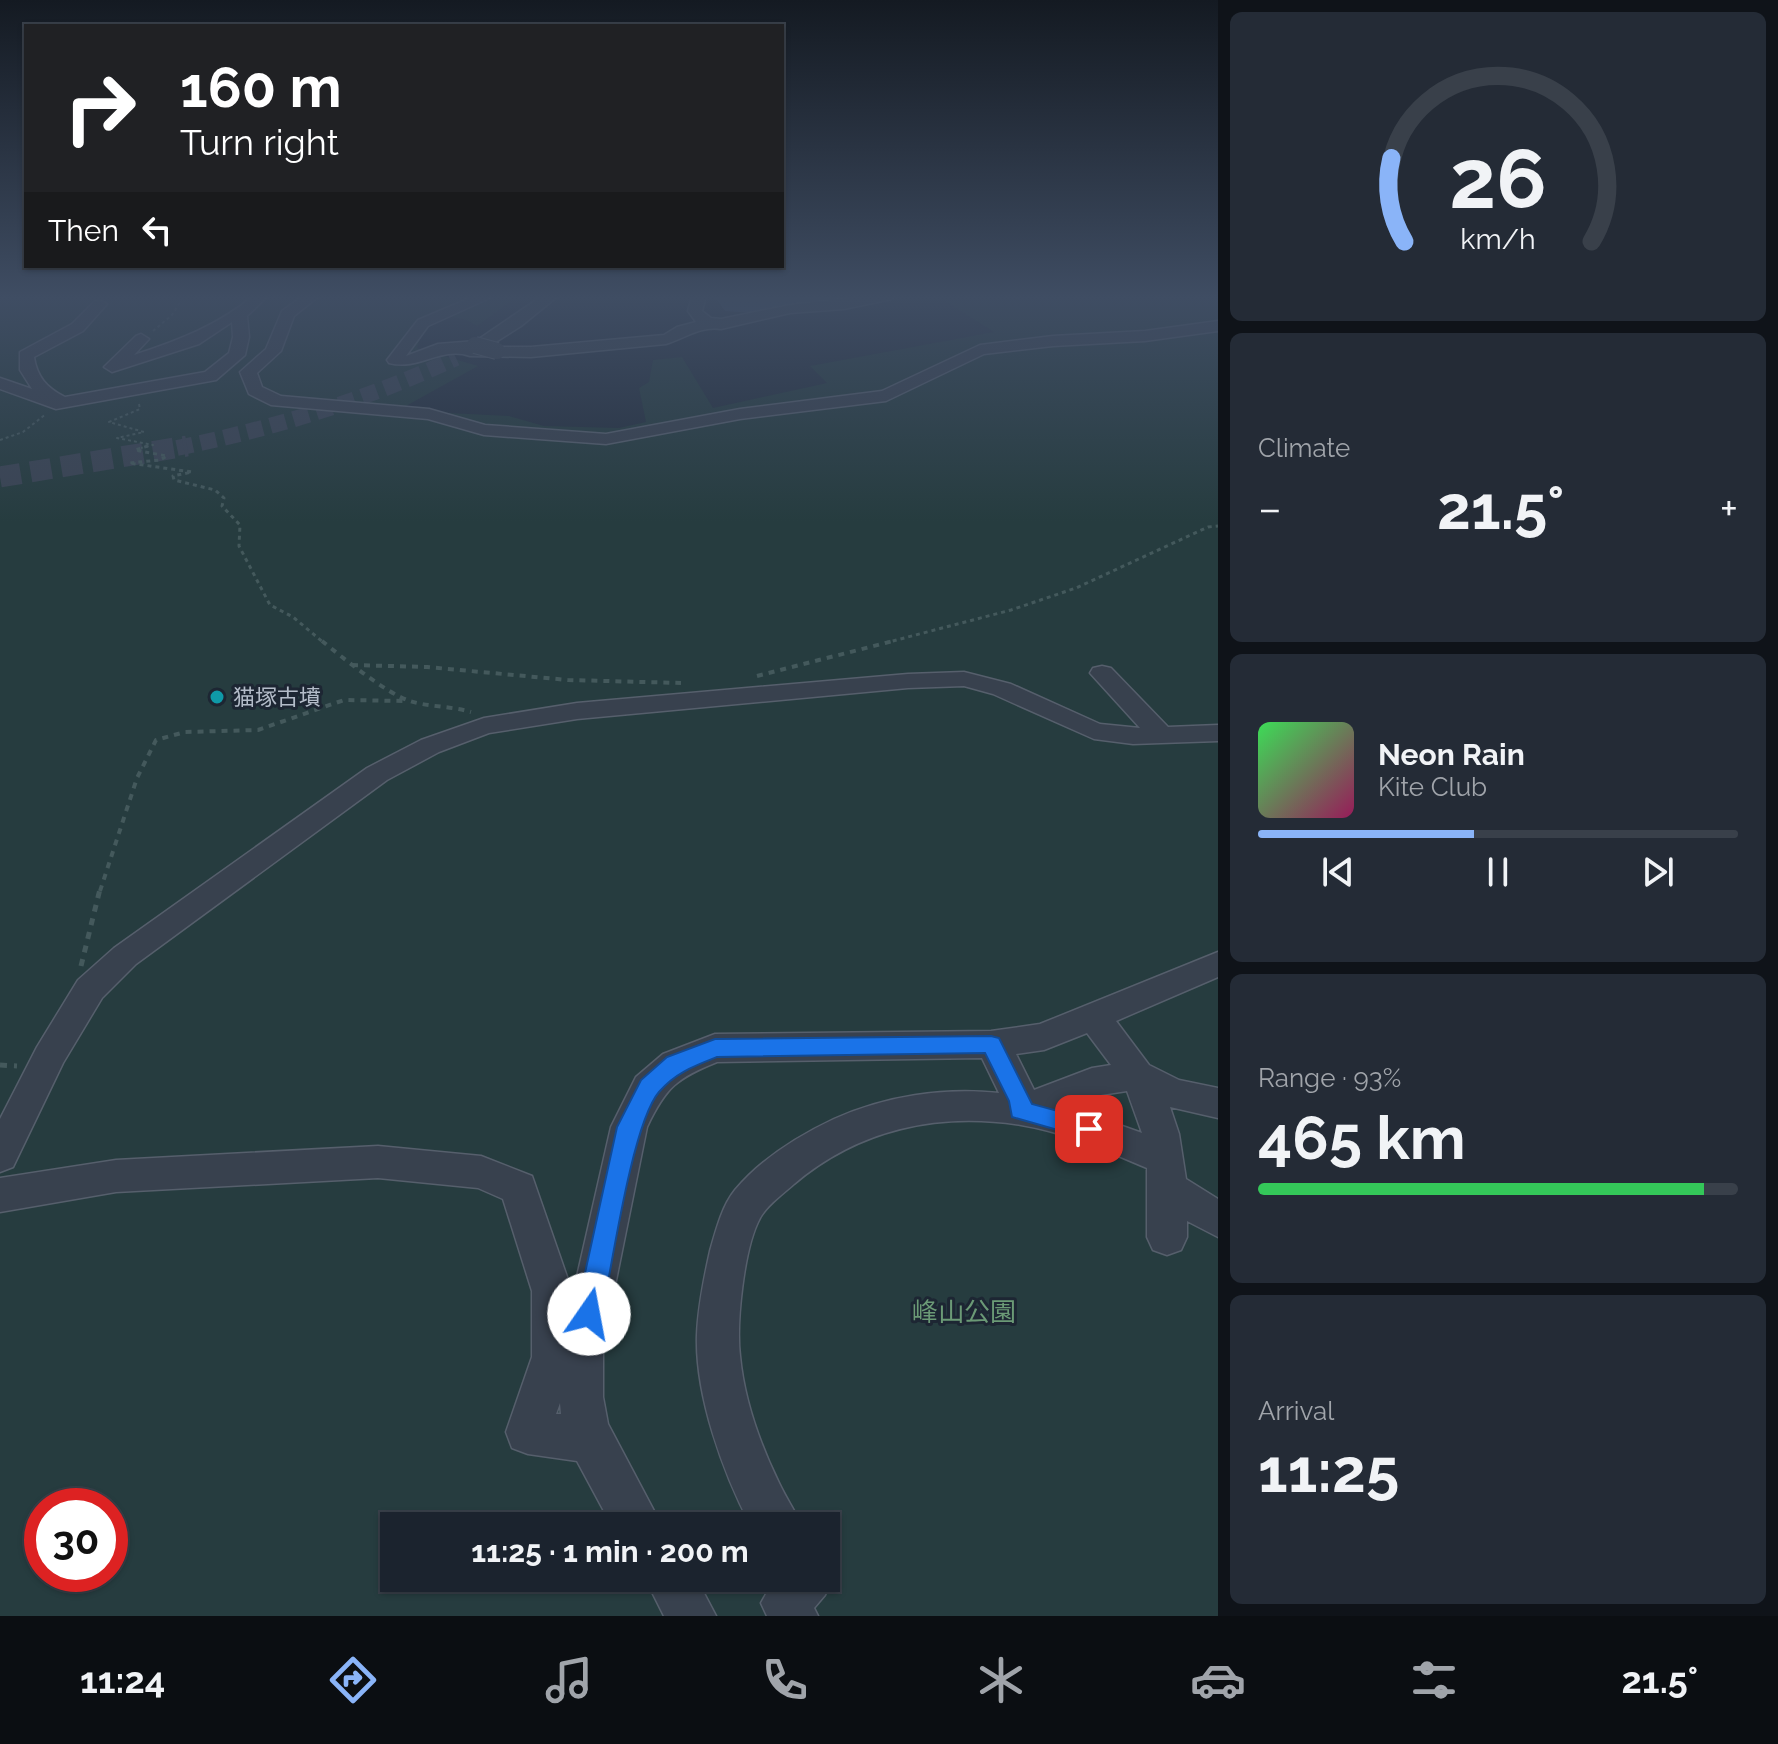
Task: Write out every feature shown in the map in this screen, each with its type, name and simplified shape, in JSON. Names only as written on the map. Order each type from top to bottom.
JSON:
[{"type":"street","points":[[28,371],[44,394],[63,403]]},
{"type":"street","points":[[0,383],[43,402],[63,403],[210,376],[216,371]]},
{"type":"street","points":[[249,371],[255,390]]},
{"type":"street","points":[[210,376],[255,390],[277,401],[429,414],[484,430],[606,439],[740,414],[886,396],[936,371]]},
{"type":"street","points":[[1102,673],[1162,736]]},
{"type":"street","points":[[0,1156],[49,1057],[90,989],[125,956],[377,774],[430,746],[484,726],[593,710],[908,681],[964,679],[1002,689],[1094,731],[1133,736],[1218,733]]},
{"type":"street","points":[[630,1512],[605,1468],[583,1415],[582,1345],[629,1127],[649,1087],[675,1064],[715,1048],[991,1044],[1044,1037],[1218,964]]},
{"type":"street","points":[[1092,1016],[1136,1075],[1152,1104],[1170,1206],[1167,1237]]},
{"type":"street","points":[[991,1044],[1026,1112]]},
{"type":"street","points":[[1026,1112],[1050,1097],[1092,1082],[1136,1075],[1172,1093],[1218,1103]]},
{"type":"street","points":[[768,1512],[728,1414],[716,1342],[724,1284],[745,1205],[791,1162],[834,1134],[878,1117],[928,1106],[1026,1112],[1066,1121],[1165,1172],[1218,1220]]},
{"type":"street","points":[[0,1195],[116,1176],[378,1162],[481,1172],[519,1188],[552,1291],[553,1357],[528,1432],[594,1441]]},
{"type":"street","points":[[677,1592],[691,1616]]},
{"type":"street","points":[[793,1616],[786,1603],[796,1592]]},
{"type":"path","points":[[133,391],[140,409],[109,422],[144,432],[117,438],[153,445],[135,450],[167,456],[166,459],[129,463],[158,469],[186,470],[192,472],[175,474],[174,480],[215,490],[224,498],[222,506],[228,516],[240,525],[239,546],[270,605],[318,634],[352,665],[409,701]]},
{"type":"path","points":[[0,440],[23,432],[63,403]]},
{"type":"path","points":[[748,678],[1011,610],[1076,588],[1208,527],[1218,526]]},
{"type":"path","points":[[352,665],[453,669],[568,680],[683,683]]},
{"type":"path","points":[[74,1015],[82,959],[108,871],[143,759],[157,738],[176,732],[218,734],[253,731],[342,700],[446,705],[504,723]]},
{"type":"green space","name":"峰山公園","points":[[0,371],[468,371],[406,406],[449,413],[509,416],[544,426],[619,428],[646,422],[639,388],[649,382],[651,371],[691,371],[713,408],[827,383],[815,371],[1218,371],[1218,1616],[0,1616]]},
{"type":"tunnel","points":[[182,447],[320,411],[426,371]]},
{"type":"tunnel","points":[[182,447],[187,446]]},
{"type":"tunnel","points":[[0,477],[182,447]]},
{"type":"tunnel","points":[[177,448],[182,447]]},
{"type":"place","name":"猫塚古墳","points":[[217,697]]},
{"type":"route","points":[[589,1314],[629,1127],[649,1087],[662,1075],[675,1064],[715,1048],[991,1044],[1021,1101],[1020,1110],[1089,1129]]}]
